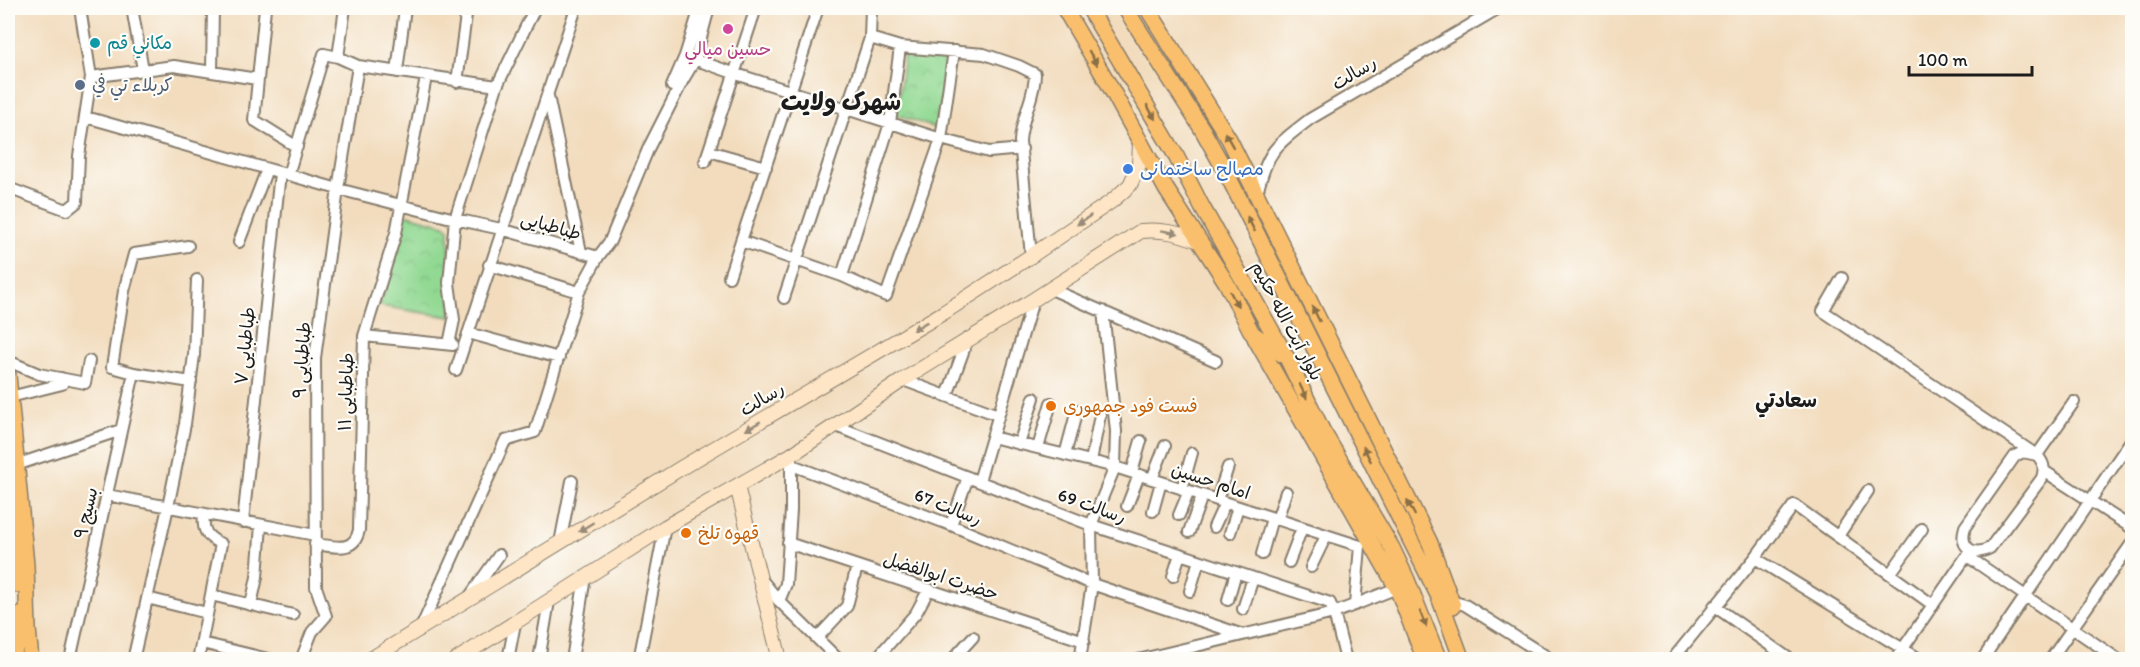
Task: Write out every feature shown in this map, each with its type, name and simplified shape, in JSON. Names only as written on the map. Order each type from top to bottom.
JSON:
[{"type":"main road","points":[[1064,8],[1166,189],[1226,282],[1252,333],[1397,588],[1425,660]]},
{"type":"main road","name":"بلوار آیت الله حکیم","points":[[1089,8],[1175,154],[1202,207],[1287,358],[1322,430],[1392,548],[1439,660]]},
{"type":"main road","name":"بلوار آیت الله حکیم","points":[[1125,8],[1202,129],[1226,172],[1304,330],[1445,599],[1462,660]]},
{"type":"main road","points":[[1147,8],[1229,140],[1257,195],[1430,543],[1445,599],[1472,660]]},
{"type":"main road","name":"رسالت","points":[[369,660],[681,468],[943,313],[1112,201],[1131,185],[1139,165],[1140,142]]},
{"type":"main road","points":[[456,660],[665,528],[737,486],[791,460],[903,380],[1141,231],[1176,232],[1199,241]]},
{"type":"main road","points":[[1304,330],[1320,340],[1349,391],[1358,399]]},
{"type":"main road","points":[[1252,333],[1287,358]]},
{"type":"main road","points":[[8,375],[26,565],[19,660]]},
{"type":"main road","points":[[737,486],[780,660]]},
{"type":"main road","points":[[8,494],[22,632],[31,660]]},
{"type":"main road","points":[[13,660],[22,632]]},
{"type":"main road","points":[[22,632],[36,660]]},
{"type":"street","points":[[8,188],[67,210],[74,207],[77,202],[79,156],[91,77],[80,8]]},
{"type":"street","points":[[132,8],[143,70]]},
{"type":"street","points":[[212,72],[213,8]]},
{"type":"street","points":[[265,8],[254,120],[297,147]]},
{"type":"street","points":[[345,8],[338,57],[358,66],[497,86]]},
{"type":"street","points":[[397,72],[405,8]]},
{"type":"street","points":[[457,82],[467,8]]},
{"type":"street","points":[[449,344],[454,320],[449,283],[455,219],[497,86],[535,8]]},
{"type":"street","points":[[456,370],[501,228],[576,8]]},
{"type":"street","points":[[690,58],[699,8]]},
{"type":"street","points":[[590,255],[608,230],[690,58],[709,8]]},
{"type":"street","points":[[705,162],[756,8]]},
{"type":"street","points":[[729,277],[818,8]]},
{"type":"street","points":[[784,298],[870,38],[871,8]]},
{"type":"street","name":"رسالت","points":[[1257,195],[1268,156],[1289,135],[1310,119],[1499,8]]},
{"type":"street","points":[[870,38],[900,47],[992,56],[1035,74],[1021,130],[1030,256]]},
{"type":"street","points":[[842,276],[890,123],[900,47]]},
{"type":"street","points":[[741,241],[842,276],[886,296],[941,139],[954,51]]},
{"type":"street","name":"طباطبایی ۷","points":[[243,522],[284,174],[297,147],[324,54],[338,57]]},
{"type":"street","points":[[690,58],[941,139],[989,152],[1022,149]]},
{"type":"street","points":[[91,77],[174,66],[257,79]]},
{"type":"street","name":"طباطبایی ۹","points":[[301,660],[312,632],[326,616],[316,587],[315,358],[338,189],[358,66]]},
{"type":"street","name":"طباطبایی ۱۱","points":[[315,540],[346,547],[355,543],[357,539],[364,336],[396,233],[426,77]]},
{"type":"street","points":[[547,94],[590,255]]},
{"type":"street","name":"طباطبایی","points":[[86,117],[338,189],[455,219],[501,228],[590,255],[560,358],[535,432],[505,441],[420,630]]},
{"type":"street","points":[[709,151],[766,167]]},
{"type":"street","points":[[239,242],[267,169]]},
{"type":"street","points":[[189,246],[134,254],[124,291],[112,367],[190,382]]},
{"type":"street","points":[[489,265],[579,292]]},
{"type":"street","points":[[1842,279],[1824,311],[2035,454],[2043,462],[2042,478],[1990,548],[1981,553],[1969,553]]},
{"type":"street","points":[[133,660],[185,424],[194,355],[197,280]]},
{"type":"street","points":[[1051,288],[1216,361]]},
{"type":"street","points":[[979,481],[1033,300]]},
{"type":"street","points":[[1080,660],[1092,584],[1091,525],[1115,467],[1116,432],[1103,311]]},
{"type":"street","points":[[468,333],[560,358]]},
{"type":"street","points":[[364,336],[449,344],[463,348]]},
{"type":"street","points":[[947,396],[967,341]]},
{"type":"street","points":[[8,361],[39,374],[85,383],[90,361]]},
{"type":"street","name":"بسیج ۹","points":[[70,660],[134,373]]},
{"type":"street","points":[[10,397],[62,384],[61,378]]},
{"type":"street","points":[[903,380],[998,416]]},
{"type":"street","points":[[1019,444],[1034,398]]},
{"type":"street","points":[[2035,454],[2074,402]]},
{"type":"street","points":[[1038,448],[1051,403]]},
{"type":"street","points":[[1065,455],[1077,410]]},
{"type":"street","points":[[1091,461],[1100,415]]},
{"type":"street","name":"رسالت 69","points":[[836,426],[1091,525],[1330,603],[1334,613]]},
{"type":"street","points":[[16,465],[121,430]]},
{"type":"street","name":"امام حسین","points":[[992,437],[1115,467],[1360,546],[1355,605]]},
{"type":"street","points":[[1982,660],[2133,439]]},
{"type":"street","points":[[1127,506],[1142,441]]},
{"type":"street","points":[[1153,511],[1156,480],[1165,446]]},
{"type":"street","points":[[2035,454],[2023,452],[2015,456],[1965,528],[1962,536],[1965,545],[1969,553],[2119,660]]},
{"type":"street","points":[[1179,515],[1192,453]]},
{"type":"street","points":[[779,601],[786,584],[791,510],[791,460]]},
{"type":"street","name":"رسالت 67","points":[[791,460],[1092,584],[1240,634]]},
{"type":"street","points":[[1214,527],[1228,467]]},
{"type":"street","points":[[2044,471],[2133,528]]},
{"type":"street","points":[[951,525],[968,477]]},
{"type":"street","points":[[560,543],[572,481]]},
{"type":"street","points":[[1838,536],[1868,491]]},
{"type":"street","points":[[1262,554],[1286,492]]},
{"type":"street","points":[[107,495],[261,525],[315,540]]},
{"type":"street","points":[[1189,532],[1202,495]]},
{"type":"street","points":[[1677,658],[1714,606],[1755,558],[1794,505],[1934,605]]},
{"type":"street","points":[[1230,533],[1238,507]]},
{"type":"street","points":[[198,660],[221,544],[208,536],[203,525],[204,515]]},
{"type":"street","points":[[251,605],[257,577],[261,525]]},
{"type":"street","points":[[639,660],[665,528]]},
{"type":"street","points":[[1289,562],[1302,528]]},
{"type":"street","points":[[1890,573],[1922,529]]},
{"type":"street","points":[[1311,567],[1326,536]]},
{"type":"street","name":"حضرت ابوالفضل","points":[[788,543],[1084,640]]},
{"type":"street","points":[[2050,660],[2133,543]]},
{"type":"street","points":[[1895,660],[1969,553]]},
{"type":"street","points":[[1173,576],[1180,554]]},
{"type":"street","points":[[466,601],[499,555]]},
{"type":"street","points":[[1755,558],[1922,660]]},
{"type":"street","points":[[1190,591],[1199,560]]},
{"type":"street","points":[[818,637],[847,606],[857,566]]},
{"type":"street","points":[[1228,600],[1236,572]]},
{"type":"street","points":[[572,660],[585,577]]},
{"type":"street","points":[[760,577],[779,601],[839,660]]},
{"type":"street","points":[[1243,609],[1253,578]]},
{"type":"street","points":[[1138,660],[1334,613],[1397,588]]},
{"type":"street","points":[[875,660],[916,614],[929,590]]},
{"type":"street","points":[[211,595],[293,615]]},
{"type":"street","points":[[147,598],[207,613]]},
{"type":"street","points":[[1445,599],[1465,605],[1552,660]]},
{"type":"street","points":[[539,660],[549,601]]},
{"type":"street","points":[[1714,606],[1791,660]]},
{"type":"street","points":[[1334,613],[1346,660]]},
{"type":"street","points":[[508,660],[515,623]]},
{"type":"street","points":[[952,660],[973,637]]},
{"type":"street","points":[[202,643],[272,660]]},
{"type":"green space","points":[[904,53],[946,57],[938,129],[897,115]]},
{"type":"green space","points":[[408,215],[444,225],[449,229],[451,317],[380,306],[404,217]]},
{"type":"place","name":"حسين ميالي","points":[[728,29]]},
{"type":"place","name":"مكاني قم","points":[[95,43]]},
{"type":"place","name":"كربلاء تي في","points":[[80,85]]},
{"type":"place","name":"مصالح ساختمانی","points":[[1128,169]]},
{"type":"place","name":"فست فود جمهوری","points":[[1051,406]]},
{"type":"place","name":"قهوه تلخ","points":[[686,533]]},
{"type":"district","name":"شهرک ولایت","points":[[841,101]]},
{"type":"district","name":"سعادتي","points":[[1786,400]]}]
